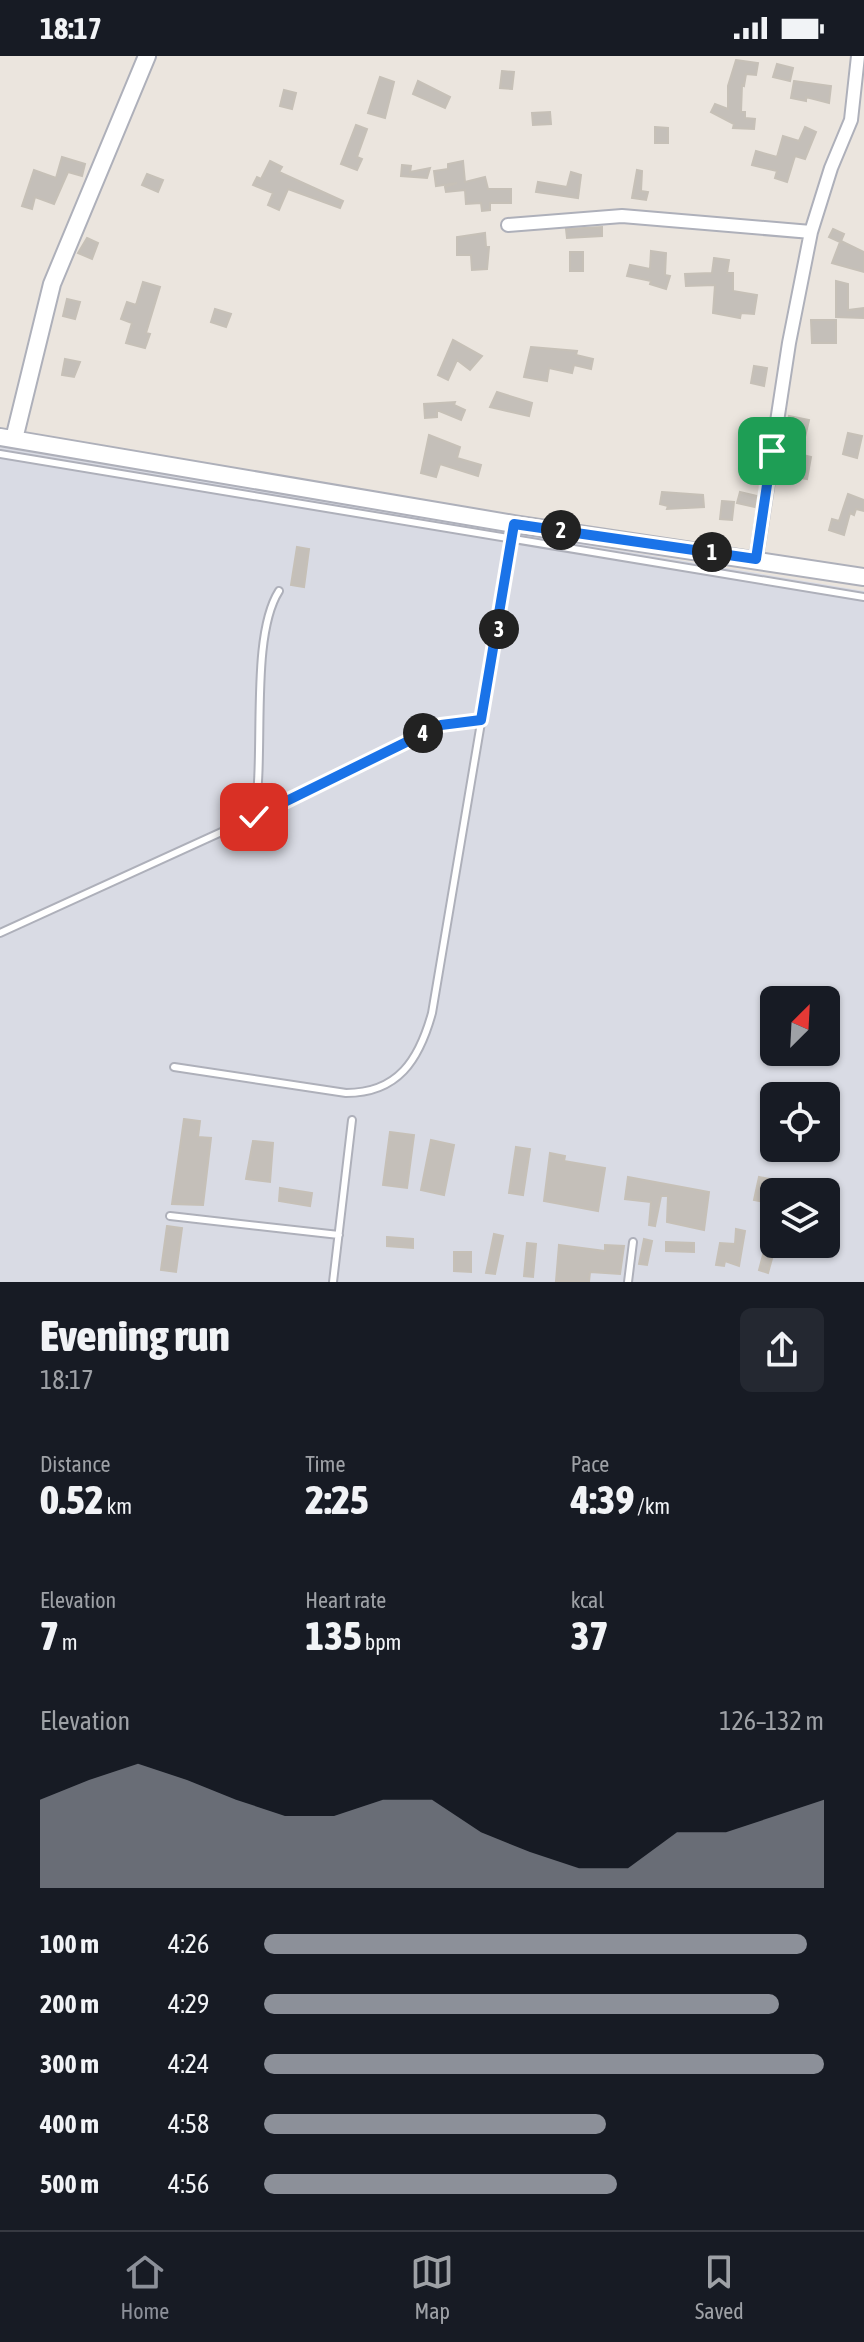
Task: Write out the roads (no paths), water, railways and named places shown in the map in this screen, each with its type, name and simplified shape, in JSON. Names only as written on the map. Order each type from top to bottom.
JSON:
[{"type":"street","points":[[147,56],[52,284],[7,438],[513,532],[756,559],[864,577]]},
{"type":"street","points":[[756,559],[789,343],[811,232],[831,168],[851,120],[858,56]]},
{"type":"street","points":[[508,225],[622,216],[811,232]]},
{"type":"lane","points":[[0,454],[513,532],[864,597]]},
{"type":"lane","points":[[174,1067],[346,1093],[371,1093],[397,1077],[425,1040],[513,532]]},
{"type":"lane","points":[[254,817],[259,796],[261,704],[269,607],[279,591]]},
{"type":"lane","points":[[0,933],[254,817],[441,725],[481,720]]},
{"type":"lane","points":[[333,1282],[352,1120]]},
{"type":"lane","points":[[170,1216],[339,1235]]},
{"type":"lane","points":[[628,1282],[633,1242]]}]
